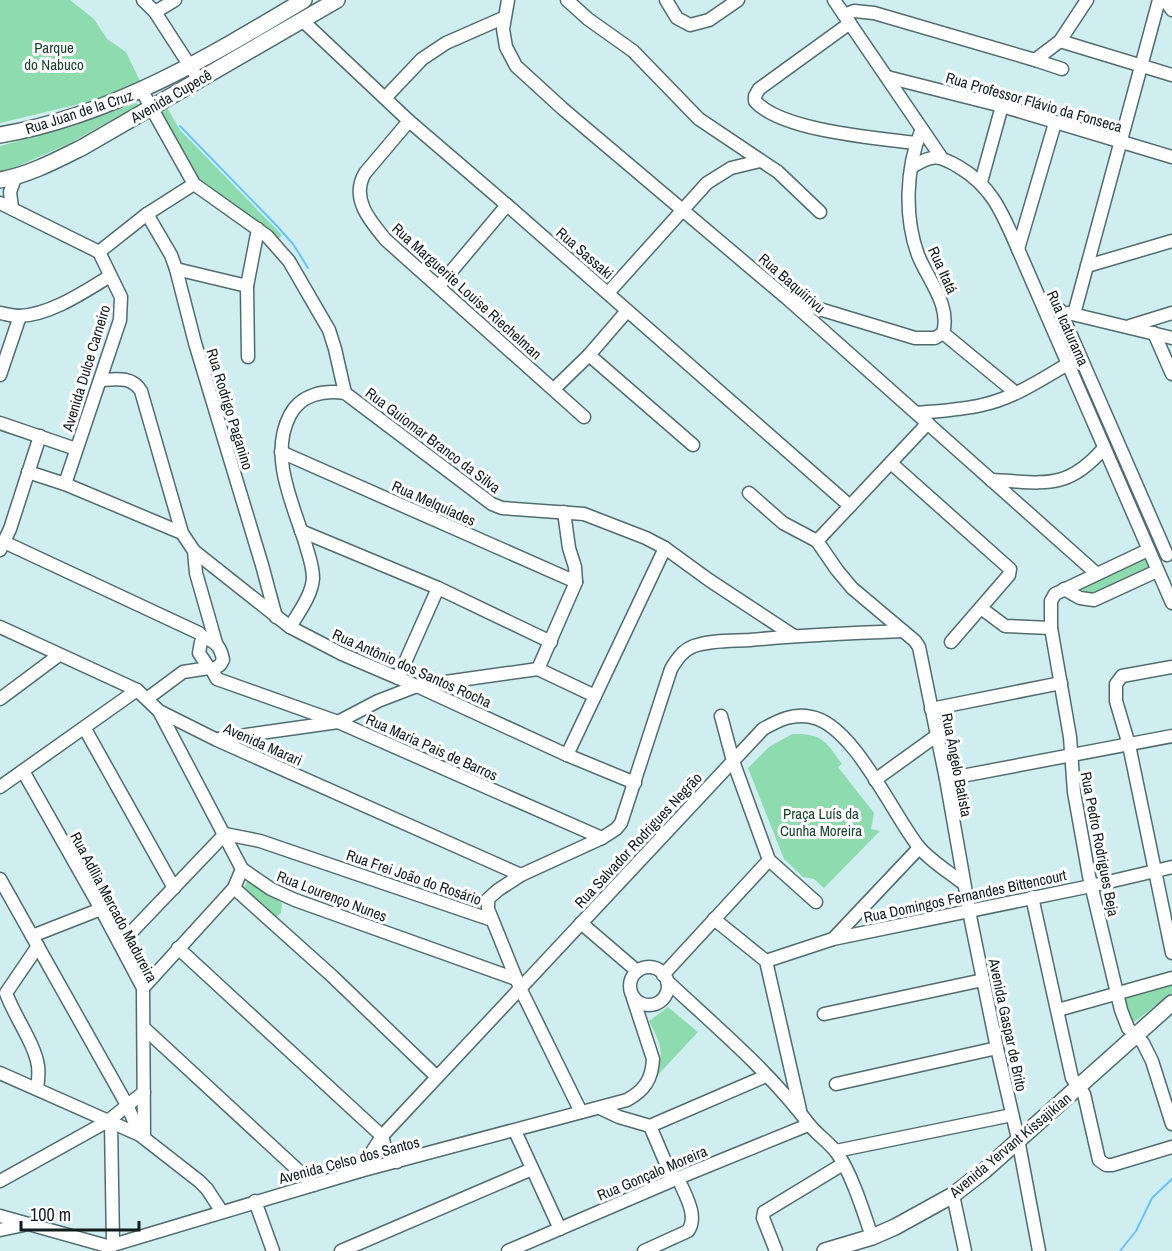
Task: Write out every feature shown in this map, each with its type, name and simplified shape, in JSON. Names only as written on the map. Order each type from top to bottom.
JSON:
[{"type":"main road","name":"Avenida Cupecê","points":[[188,66],[304,0]]},
{"type":"main road","name":"Avenida Cupecê","points":[[7,179],[54,162],[337,0]]},
{"type":"main road","name":"Rua Juan de la Cruz","points":[[0,135],[79,115],[142,91],[188,66]]},
{"type":"main road","name":"Avenida Yervant Kissajikian","points":[[825,1251],[872,1237],[895,1227],[953,1195],[1172,1003]]},
{"type":"street","points":[[143,0],[155,12],[199,80]]},
{"type":"street","points":[[155,12],[175,0]]},
{"type":"street","name":"Rua Baquiirivu","points":[[508,0],[503,18],[504,39],[516,66],[563,109],[789,300],[1097,574]]},
{"type":"street","points":[[567,0],[588,19],[633,51],[699,119],[792,183],[820,212]]},
{"type":"street","points":[[666,0],[675,15],[685,24],[699,24],[709,20],[738,0]]},
{"type":"street","points":[[834,0],[887,77],[919,137],[941,157]]},
{"type":"street","points":[[1035,60],[1060,40],[1088,0]]},
{"type":"street","points":[[1074,314],[1159,0]]},
{"type":"street","points":[[1165,0],[1172,10]]},
{"type":"street","points":[[919,137],[833,133],[782,118],[764,110],[754,98],[759,89],[854,11],[874,13],[1062,69]]},
{"type":"street","points":[[385,98],[422,58],[446,43],[503,18]]},
{"type":"street","name":"Rua Sassaki","points":[[303,21],[409,122],[850,506]]},
{"type":"street","points":[[1060,40],[1172,75]]},
{"type":"street","name":"Rua Professor Flávio da Fonseca","points":[[887,77],[1002,106],[1172,157]]},
{"type":"street","points":[[142,91],[194,184],[275,242],[289,261],[325,323],[335,349],[345,393]]},
{"type":"street","points":[[981,182],[1002,106]]},
{"type":"street","name":"Rua Marguerite Louise Riechelman","points":[[409,122],[362,178],[359,188],[361,201],[371,224],[584,417]]},
{"type":"street","points":[[1018,249],[1055,123]]},
{"type":"street","name":"Rua Itatá","points":[[919,137],[912,167],[908,201],[917,252],[945,313],[943,333]]},
{"type":"street","points":[[912,167],[928,158],[941,157]]},
{"type":"street","name":"Rua Icaturama","points":[[941,157],[981,182],[1003,216],[1039,301],[1074,361],[1170,554]]},
{"type":"street","points":[[608,293],[707,183],[731,168],[760,161]]},
{"type":"street","points":[[7,179],[12,208]]},
{"type":"street","points":[[0,203],[99,252],[147,214],[194,184]]},
{"type":"street","points":[[439,286],[507,205]]},
{"type":"street","name":"Rua Rodrigo Paganino","points":[[147,214],[171,255],[176,269],[195,343],[276,617]]},
{"type":"street","points":[[248,357],[247,286],[258,229]]},
{"type":"street","points":[[1087,266],[1172,241]]},
{"type":"street","name":"Avenida Dulce Carneiro","points":[[65,484],[101,380],[121,312],[121,297],[99,252]]},
{"type":"street","points":[[176,269],[247,286]]},
{"type":"street","points":[[0,313],[20,316],[47,309],[64,303],[110,276]]},
{"type":"street","points":[[789,300],[915,338],[935,338],[943,333],[1016,393]]},
{"type":"street","points":[[1039,301],[1074,314],[1172,338]]},
{"type":"street","name":"Rua Icaturama","points":[[1060,310],[1074,361],[1104,448],[1172,603]]},
{"type":"street","points":[[554,389],[589,355],[627,311]]},
{"type":"street","points":[[1128,327],[1172,313]]},
{"type":"street","points":[[0,375],[20,316]]},
{"type":"street","points":[[1154,333],[1172,374]]},
{"type":"street","points":[[589,355],[693,445]]},
{"type":"street","points":[[917,413],[982,405],[1016,393],[1074,361]]},
{"type":"street","points":[[101,380],[129,380],[137,385],[182,533],[194,551],[196,573],[207,611],[206,641],[199,653],[210,669]]},
{"type":"street","name":"Rua Guiomar Branco da Silva","points":[[290,627],[306,599],[313,579],[313,569],[288,487],[281,452],[283,428],[292,409],[313,394],[324,392],[345,393],[492,504],[502,508],[593,516],[665,548],[794,636]]},
{"type":"street","points":[[0,423],[76,449]]},
{"type":"street","points":[[749,493],[783,523],[817,541],[928,423]]},
{"type":"street","points":[[40,436],[5,527],[2,546],[183,628],[206,641]]},
{"type":"street","points":[[991,480],[1048,482],[1063,480],[1088,466],[1104,448]]},
{"type":"street","name":"Rua Melquíades","points":[[281,452],[576,582]]},
{"type":"street","points":[[891,463],[1009,567],[1009,575],[951,642]]},
{"type":"street","points":[[28,472],[65,484],[182,533]]},
{"type":"street","points":[[538,669],[576,582],[564,512]]},
{"type":"street","points":[[301,531],[438,588],[551,642]]},
{"type":"street","name":"Rua Ângelo Batista","points":[[817,541],[852,588],[919,646],[946,779],[969,911]]},
{"type":"street","points":[[567,755],[665,548]]},
{"type":"street","name":"Rua Antônio dos Santos Rocha","points":[[194,551],[290,627],[342,654],[635,783]]},
{"type":"street","points":[[1064,589],[1097,574],[1153,561],[1170,554]]},
{"type":"street","points":[[1064,589],[1080,598],[1094,600],[1153,561]]},
{"type":"street","points":[[398,678],[438,588]]},
{"type":"street","name":"Rua Pedro Rodrigues Beja","points":[[1064,589],[1054,594],[1051,601],[1051,628],[1070,736],[1074,792],[1091,886],[1115,994],[1128,1028],[1143,1043],[1152,1061],[1172,1124]]},
{"type":"street","points":[[981,608],[1005,626],[1051,628]]},
{"type":"street","name":"Avenida Marari","points":[[0,627],[137,690],[148,698],[159,711],[217,740],[521,875]]},
{"type":"street","name":"Rua Frei João do Rosário","points":[[492,920],[488,909],[488,899],[498,890],[521,875],[602,838],[621,823],[671,669],[687,650],[696,645],[794,636],[903,631]]},
{"type":"street","name":"Rua Maria Pais de Barros","points":[[206,641],[222,650],[223,660],[231,675],[247,689]]},
{"type":"street","points":[[0,699],[60,655]]},
{"type":"street","points":[[148,698],[183,672],[210,669],[223,660]]},
{"type":"street","points":[[1172,667],[1128,674],[1119,679],[1115,691],[1129,745],[1172,953]]},
{"type":"street","name":"Rua Maria Pais de Barros","points":[[210,669],[217,679],[338,722],[602,838]]},
{"type":"street","points":[[217,740],[338,722],[378,701],[417,686],[538,669],[595,696]]},
{"type":"street","points":[[451,701],[453,680]]},
{"type":"street","points":[[931,709],[1061,683]]},
{"type":"street","points":[[0,787],[137,690]]},
{"type":"street","name":"Rua Lourenço Nunes","points":[[159,711],[242,868],[265,886],[295,900],[518,983]]},
{"type":"street","points":[[722,716],[733,761],[769,860],[816,902]]},
{"type":"street","name":"Rua Salvador Rodrigues Negrão","points":[[360,1171],[382,1136],[437,1077],[518,983],[581,923],[763,729],[780,719],[796,716],[811,717],[823,720],[841,732],[876,780],[919,848],[964,884]]},
{"type":"street","points":[[85,729],[174,888]]},
{"type":"street","points":[[876,780],[936,736]]},
{"type":"street","points":[[946,779],[1172,736]]},
{"type":"street","name":"Rua Adília Mercado Madureira","points":[[23,771],[143,988],[142,1136]]},
{"type":"street","points":[[120,944],[225,834]]},
{"type":"street","name":"Rua Frei João do Rosário","points":[[225,834],[260,841],[492,920]]},
{"type":"street","points":[[833,939],[919,848]]},
{"type":"street","points":[[644,1029],[646,1017],[666,993],[665,978],[714,919],[769,860]]},
{"type":"street","name":"Rua Domingos Fernandes Bittencourt","points":[[766,961],[833,939],[1172,867]]},
{"type":"street","points":[[143,988],[234,888],[242,868]]},
{"type":"street","points":[[0,879],[127,1105],[142,1136]]},
{"type":"street","points":[[234,888],[332,976],[437,1077]]},
{"type":"street","points":[[1032,897],[1072,1078],[1084,1094],[1097,1154],[1102,1163],[1112,1166],[1172,1148]]},
{"type":"street","points":[[6,993],[35,941],[101,909]]},
{"type":"street","name":"Avenida Gaspar de Brito","points":[[969,911],[1018,1139],[1039,1251]]},
{"type":"street","points":[[714,919],[766,961],[800,1111]]},
{"type":"street","points":[[492,920],[518,983],[581,1112]]},
{"type":"street","points":[[581,923],[637,971]]},
{"type":"street","points":[[178,948],[382,1136],[386,1151],[397,1162]]},
{"type":"street","points":[[691,1003],[676,999],[641,1004],[633,998],[630,984],[637,971],[651,968],[665,978],[691,1003],[766,1076],[800,1111],[808,1125],[836,1151],[872,1237]]},
{"type":"street","points":[[1058,1010],[1172,978]]},
{"type":"street","points":[[824,1014],[983,980]]},
{"type":"street","points":[[0,981],[12,1011],[36,1054],[39,1068],[37,1089]]},
{"type":"street","name":"Avenida Celso dos Santos","points":[[109,1247],[360,1171],[627,1100],[639,1093],[647,1084],[651,1076],[652,1059],[633,998]]},
{"type":"street","points":[[0,1006],[12,1011]]},
{"type":"street","points":[[144,1028],[314,1185]]},
{"type":"street","points":[[836,1084],[997,1048]]},
{"type":"street","points":[[0,1073],[142,1136],[199,1181],[222,1212]]},
{"type":"street","points":[[600,1108],[619,1117],[650,1126],[766,1076]]},
{"type":"street","points":[[0,1181],[110,1122],[144,1092]]},
{"type":"street","points":[[836,1151],[1012,1115]]},
{"type":"street","points":[[0,1216],[109,1247],[110,1122]]},
{"type":"street","name":"Rua Gonçalo Moreira","points":[[508,1251],[808,1125]]},
{"type":"street","points":[[644,1251],[688,1231],[693,1222],[676,1179],[650,1126]]},
{"type":"street","points":[[515,1131],[560,1229]]},
{"type":"street","points":[[776,1251],[763,1218],[764,1212],[843,1164]]},
{"type":"street","points":[[340,1251],[532,1169]]},
{"type":"street","points":[[953,1195],[965,1251]]},
{"type":"street","points":[[255,1202],[273,1251]]},
{"type":"street","points":[[0,1230],[28,1224]]},
{"type":"green space","name":"Parque do Nabuco","points":[[0,0],[70,0],[94,19],[107,39],[126,52],[140,81],[108,97],[0,123]]},
{"type":"green space","points":[[136,103],[139,105],[68,144],[0,174],[0,146],[71,127]]},
{"type":"green space","points":[[165,104],[180,130],[282,235],[277,240],[204,185],[184,157],[155,108]]},
{"type":"green space","points":[[1146,554],[1154,571],[1100,595],[1089,594],[1077,586]]},
{"type":"green space","name":"Praça Luís da Cunha Moreira","points":[[792,734],[817,737],[832,749],[842,764],[838,767],[874,813],[871,829],[880,831],[824,888],[814,879],[803,877],[784,859],[748,768],[769,747]]},
{"type":"green space","points":[[248,880],[282,903],[281,913],[269,923],[239,896]]},
{"type":"green space","points":[[1172,983],[1172,993],[1131,1023],[1122,996]]},
{"type":"green space","points":[[668,1007],[698,1032],[655,1078],[661,1054],[649,1021]]},
{"type":"waterway","points":[[180,126],[277,226],[293,244],[308,268]]},
{"type":"waterway","points":[[1120,1251],[1136,1231],[1152,1198],[1172,1179]]}]
